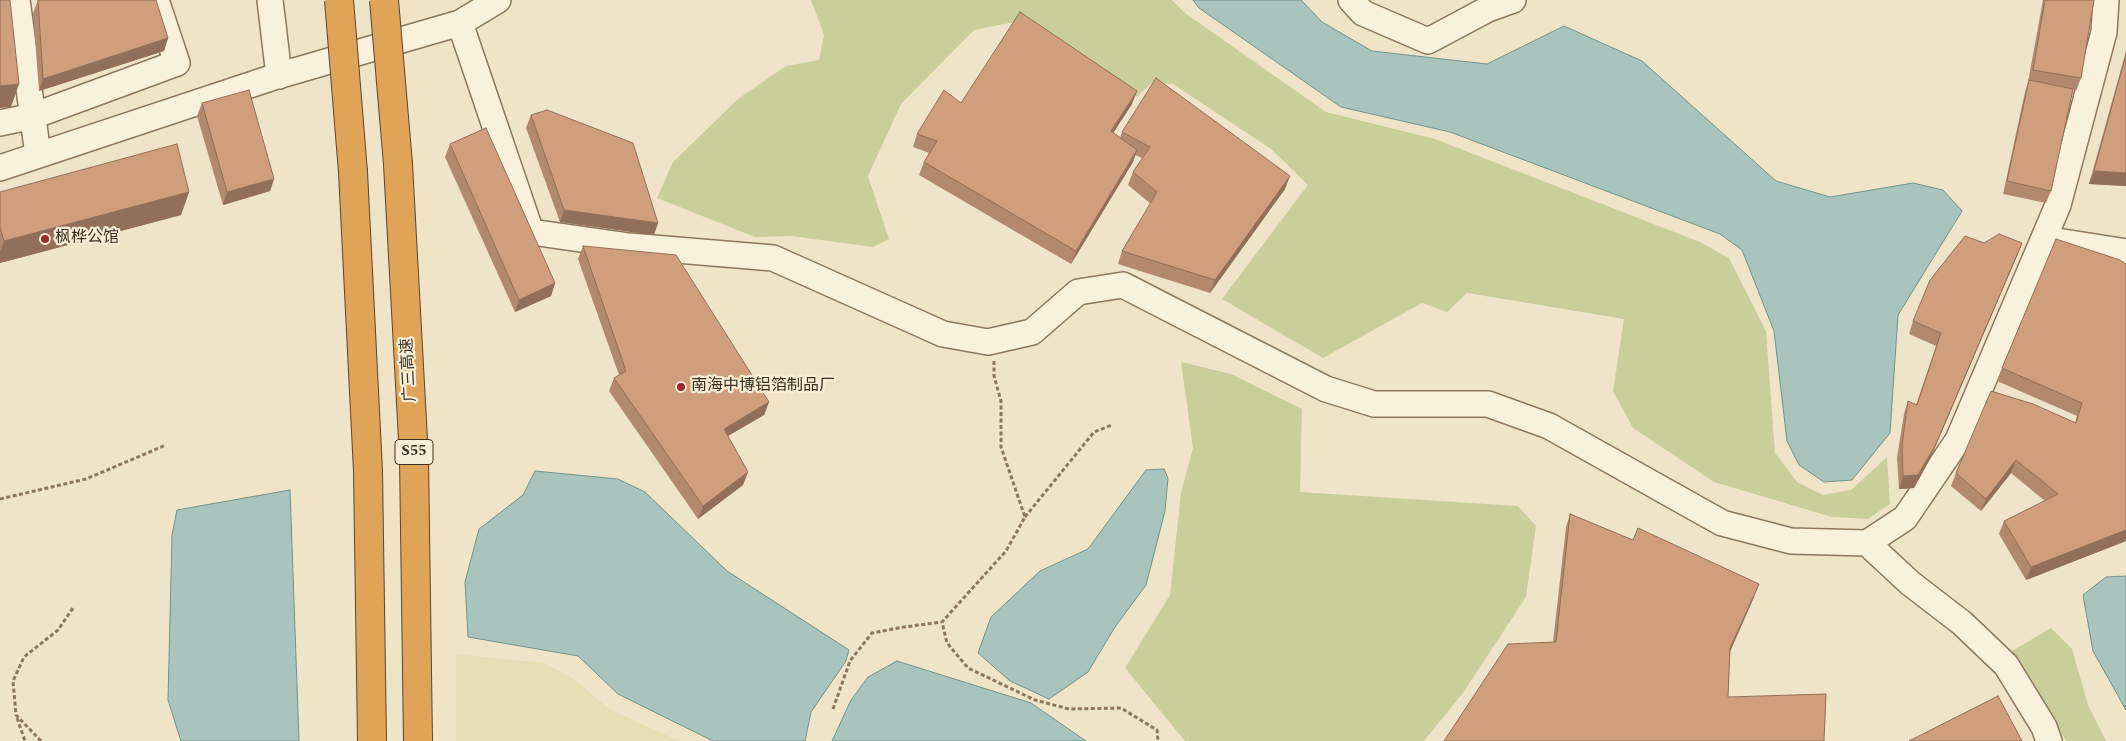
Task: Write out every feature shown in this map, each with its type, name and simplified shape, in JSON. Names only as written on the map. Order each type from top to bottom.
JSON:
[{"type":"highway","points":[[339,0],[354,172],[368,471],[372,741]]},
{"type":"highway","name":"广三高速","points":[[384,0],[398,164],[414,448],[418,741]]},
{"type":"highway","points":[[417,641],[429,741]]},
{"type":"street","points":[[17,0],[38,155]]},
{"type":"street","points":[[0,123],[33,116],[177,63],[156,0]]},
{"type":"street","points":[[270,0],[279,76]]},
{"type":"street","points":[[0,168],[279,76],[460,23],[498,0]]},
{"type":"street","points":[[1351,0],[1363,13],[1428,41],[1488,9],[1513,0]]},
{"type":"street","points":[[460,23],[531,232],[629,246],[773,258],[943,334],[988,342],[1032,332],[1078,292],[1123,285],[1326,389],[1374,404],[1488,404],[1549,426],[1722,523],[1791,541],[1867,543],[1905,518],[1958,440],[2058,205],[2104,32],[2106,0]]},
{"type":"street","points":[[2044,239],[2126,252]]},
{"type":"street","points":[[1867,543],[1910,584],[1962,623],[2006,665],[2044,727],[2049,741]]},
{"type":"path","points":[[993,341],[994,376],[1001,402],[1001,447],[1025,517]]},
{"type":"path","points":[[833,709],[850,661],[872,633],[942,622],[1006,551],[1025,517],[1094,432],[1112,425]]},
{"type":"path","points":[[0,499],[86,479],[166,445]]},
{"type":"path","points":[[24,741],[16,715],[13,681],[24,657],[58,630],[73,608]]},
{"type":"path","points":[[942,622],[947,643],[968,668],[1035,700],[1069,709],[1121,708],[1157,730],[1158,741]]},
{"type":"path","points":[[16,715],[41,741]]},
{"type":"shaded area","points":[[456,654],[544,663],[571,677],[611,710],[679,741],[456,741]]},
{"type":"green space","points":[[811,0],[1172,0],[1185,13],[1326,112],[1435,139],[1700,242],[1729,258],[1766,331],[1775,453],[1797,482],[1823,495],[1851,490],[1887,457],[1890,504],[1868,519],[1832,517],[1714,482],[1633,428],[1613,391],[1624,319],[1467,293],[1447,312],[1422,303],[1323,358],[1222,299],[1308,185],[1271,149],[1173,84],[1153,82],[1137,97],[1020,21],[974,30],[901,104],[868,176],[889,239],[873,247],[791,236],[755,237],[657,198],[673,162],[738,99],[786,66],[819,60],[824,35]]},
{"type":"green space","points":[[1181,362],[1231,374],[1302,409],[1300,492],[1518,506],[1536,526],[1526,597],[1463,693],[1424,741],[1185,741],[1125,668],[1170,595],[1181,493],[1193,448]]},
{"type":"green space","points":[[2051,628],[2072,649],[2088,705],[2106,741],[2066,741],[2051,714],[2005,655]]},
{"type":"water","points":[[1193,0],[1301,0],[1322,22],[1372,51],[1487,64],[1564,26],[1642,61],[1776,181],[1830,197],[1913,183],[1943,190],[1962,211],[1898,315],[1890,433],[1852,480],[1824,482],[1799,465],[1787,441],[1774,331],[1742,250],[1720,234],[1450,132],[1341,107],[1199,8]]},
{"type":"water","points":[[1164,469],[1168,478],[1165,511],[1146,585],[1115,627],[1088,672],[1049,699],[1010,681],[978,653],[991,617],[1040,571],[1088,549],[1146,470]]},
{"type":"water","points":[[535,471],[618,479],[645,492],[727,571],[849,650],[846,661],[811,712],[805,741],[713,741],[618,694],[578,656],[468,637],[465,582],[479,529],[523,495]]},
{"type":"water","points":[[290,490],[299,741],[181,741],[168,700],[172,535],[177,510]]},
{"type":"water","points":[[2126,576],[2126,710],[2093,651],[2083,595],[2106,577]]},
{"type":"water","points":[[897,661],[1031,703],[1086,741],[832,741],[851,700],[868,677]]},
{"type":"building","points":[[0,0],[10,0],[19,84],[0,86]]},
{"type":"building","points":[[38,0],[156,0],[168,38],[43,79]]},
{"type":"building","points":[[2045,0],[2094,0],[2081,78],[2033,70]]},
{"type":"building","points":[[1020,12],[1137,91],[1111,131],[1137,150],[1076,251],[924,162],[937,141],[917,134],[944,90],[961,103]]},
{"type":"building","points":[[2126,55],[2126,173],[2094,171]]},
{"type":"building","points":[[1156,78],[1290,176],[1215,280],[1122,251],[1157,192],[1133,172],[1150,147],[1122,132]]},
{"type":"building","points":[[2029,80],[2073,89],[2051,191],[2007,181]]},
{"type":"building","points":[[249,90],[274,179],[227,192],[202,103]]},
{"type":"building","points":[[547,110],[633,143],[658,223],[564,210],[531,115]]},
{"type":"building","points":[[486,128],[555,283],[519,300],[450,144]]},
{"type":"building","points":[[177,144],[189,192],[4,241],[0,227],[0,192]]},
{"type":"building","points":[[1999,234],[2022,243],[1935,446],[1918,475],[1903,476],[1902,445],[1908,401],[1917,405],[1941,333],[1913,321],[1930,280],[1965,236],[1984,243]]},
{"type":"building","points":[[2056,239],[2120,260],[2126,264],[2126,530],[2031,567],[2004,521],[2058,494],[2016,460],[1986,499],[1956,473],[1991,391],[2033,404],[2076,423],[2082,403],[2002,368]]},
{"type":"building","name":"南海中博铝箔制品厂","points":[[583,246],[676,255],[769,402],[724,429],[748,472],[703,506],[614,378],[626,371]]},
{"type":"building","points":[[1570,514],[1633,540],[1638,528],[1759,584],[1730,648],[1728,697],[1826,694],[1824,741],[1444,741],[1508,644],[1556,642]]},
{"type":"building","points":[[1998,696],[2022,741],[1909,741]]},
{"type":"place","name":"枫桦公馆","points":[[45,239]]},
{"type":"place","name":"南海中博铝箔制品厂","points":[[681,387]]}]
